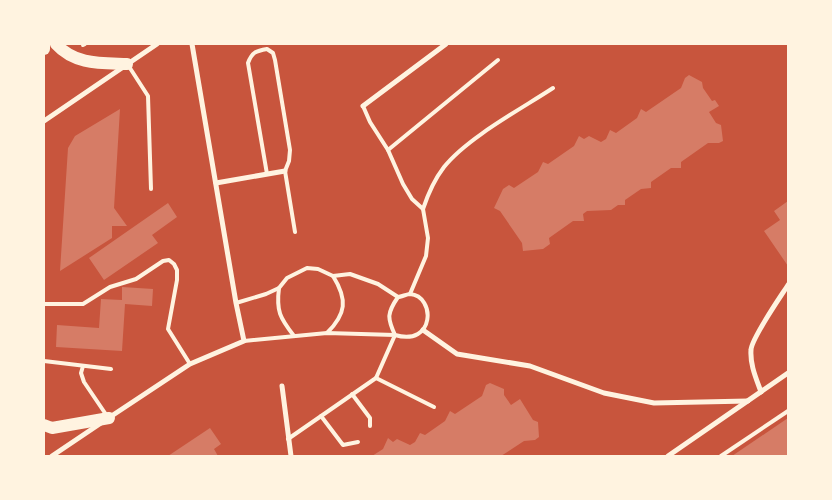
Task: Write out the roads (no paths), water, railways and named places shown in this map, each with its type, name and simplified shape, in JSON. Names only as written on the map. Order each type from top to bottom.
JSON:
[{"type":"main road","points":[[44,44],[44,49]]},
{"type":"main road","points":[[56,44],[72,57],[88,62],[127,64]]},
{"type":"main road","points":[[44,425],[52,428],[108,418]]},
{"type":"street","points":[[44,121],[150,46],[156,44]]},
{"type":"street","points":[[52,456],[190,364],[244,341],[192,44]]},
{"type":"street","points":[[363,106],[446,44]]},
{"type":"street","points":[[216,183],[285,171]]},
{"type":"street","points":[[761,392],[752,365],[750,348],[788,285]]},
{"type":"street","points":[[423,330],[457,354],[530,366],[604,393],[654,403],[748,400]]},
{"type":"street","points":[[668,456],[788,373]]},
{"type":"street","points":[[282,386],[291,456]]},
{"type":"lane","points":[[267,174],[248,63],[250,56],[256,51],[267,49],[273,53],[275,60],[290,150],[289,161],[285,171],[295,232]]},
{"type":"lane","points":[[388,150],[498,60]]},
{"type":"lane","points":[[127,64],[148,96],[151,189]]},
{"type":"lane","points":[[410,294],[426,256],[428,238],[423,209],[431,186],[444,167],[465,147],[553,88]]},
{"type":"lane","points":[[363,106],[370,122],[388,150],[412,199],[423,209]]},
{"type":"lane","points":[[44,304],[83,304],[110,287],[136,279],[163,261],[169,260],[177,270],[177,280],[168,329],[190,364]]},
{"type":"lane","points":[[236,304],[279,288],[287,278],[307,268],[333,276],[350,274],[378,284],[398,298]]},
{"type":"lane","points":[[327,333],[337,323],[343,311],[343,297],[340,286],[333,276]]},
{"type":"lane","points":[[279,288],[279,312],[282,320],[294,336]]},
{"type":"lane","points":[[244,341],[327,333],[395,335],[406,338],[415,336],[423,330],[429,321],[425,304],[419,298],[410,294],[398,298],[388,314],[389,323],[395,335]]},
{"type":"lane","points":[[288,439],[376,378],[395,335]]},
{"type":"lane","points":[[44,361],[111,368]]},
{"type":"lane","points":[[83,366],[81,373],[84,382],[108,418]]},
{"type":"lane","points":[[376,378],[434,407]]},
{"type":"lane","points":[[352,394],[370,418],[370,426]]},
{"type":"lane","points":[[721,456],[788,411]]},
{"type":"lane","points":[[321,416],[343,445],[358,442]]}]
